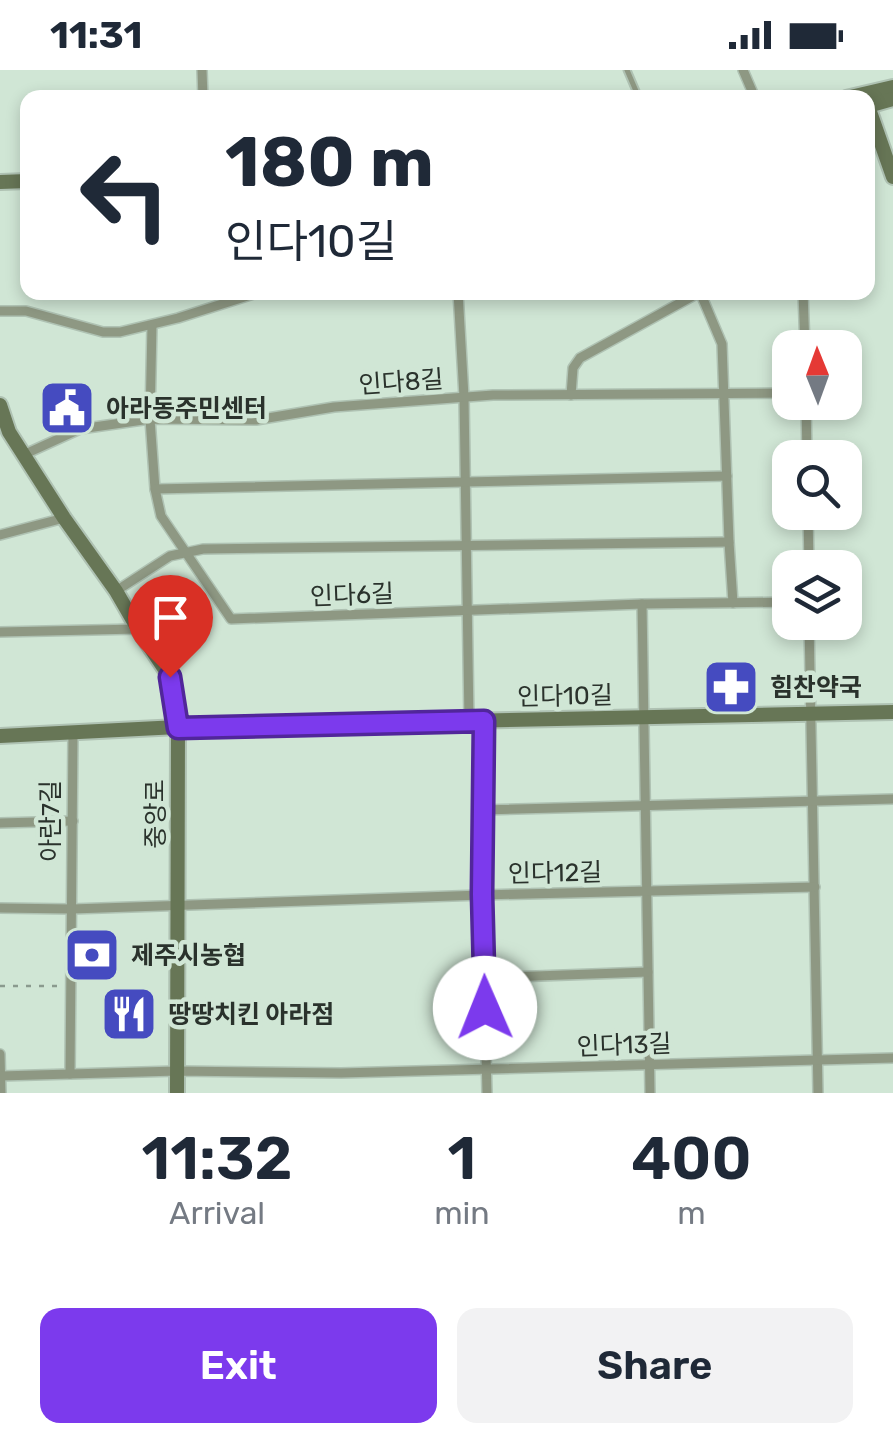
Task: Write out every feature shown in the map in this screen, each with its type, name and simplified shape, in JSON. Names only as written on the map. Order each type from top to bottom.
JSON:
[{"type":"street","points":[[875,126],[893,177]]},
{"type":"street","points":[[0,311],[26,312],[103,332],[120,332],[233,300]]},
{"type":"street","points":[[458,300],[467,612],[483,810],[487,1093]]},
{"type":"street","points":[[571,394],[572,368],[580,358],[685,300]]},
{"type":"street","points":[[703,300],[722,344],[733,603]]},
{"type":"street","points":[[804,300],[805,330]]},
{"type":"street","name":"인다6길","points":[[152,324],[150,419],[161,516],[230,618],[772,602]]},
{"type":"street","name":"인다8길","points":[[23,455],[80,429],[150,419],[256,420],[334,406],[464,397],[772,393]]},
{"type":"street","name":"중앙로","points":[[0,405],[8,432],[170,677],[178,728],[177,1093]]},
{"type":"street","points":[[155,489],[727,476]]},
{"type":"street","points":[[0,535],[64,518]]},
{"type":"street","points":[[116,591],[170,556],[203,549],[729,542]]},
{"type":"street","points":[[642,604],[650,1093]]},
{"type":"street","points":[[0,632],[138,630]]},
{"type":"street","points":[[810,640],[818,1093]]},
{"type":"street","name":"인다10길","points":[[178,728],[893,712]]},
{"type":"street","points":[[0,736],[178,728]]},
{"type":"street","name":"아란7길","points":[[70,1074],[73,733]]},
{"type":"street","points":[[483,810],[893,799]]},
{"type":"street","points":[[0,824],[73,822]]},
{"type":"street","name":"인다12길","points":[[0,908],[814,887]]},
{"type":"street","points":[[484,978],[648,972]]},
{"type":"street","points":[[0,1054],[1,1093]]},
{"type":"street","name":"인다13길","points":[[0,1076],[341,1073],[893,1058]]},
{"type":"path","points":[[0,986],[71,986]]},
{"type":"place","name":"아라동주민센터","points":[[67,408]]},
{"type":"place","name":"힘찬약국","points":[[731,687]]},
{"type":"place","name":"제주시농협","points":[[92,955]]},
{"type":"place","name":"땅땅치킨 아라점","points":[[129,1014]]},
{"type":"route","points":[[170,677],[178,728],[484,721],[485,1008]]}]
